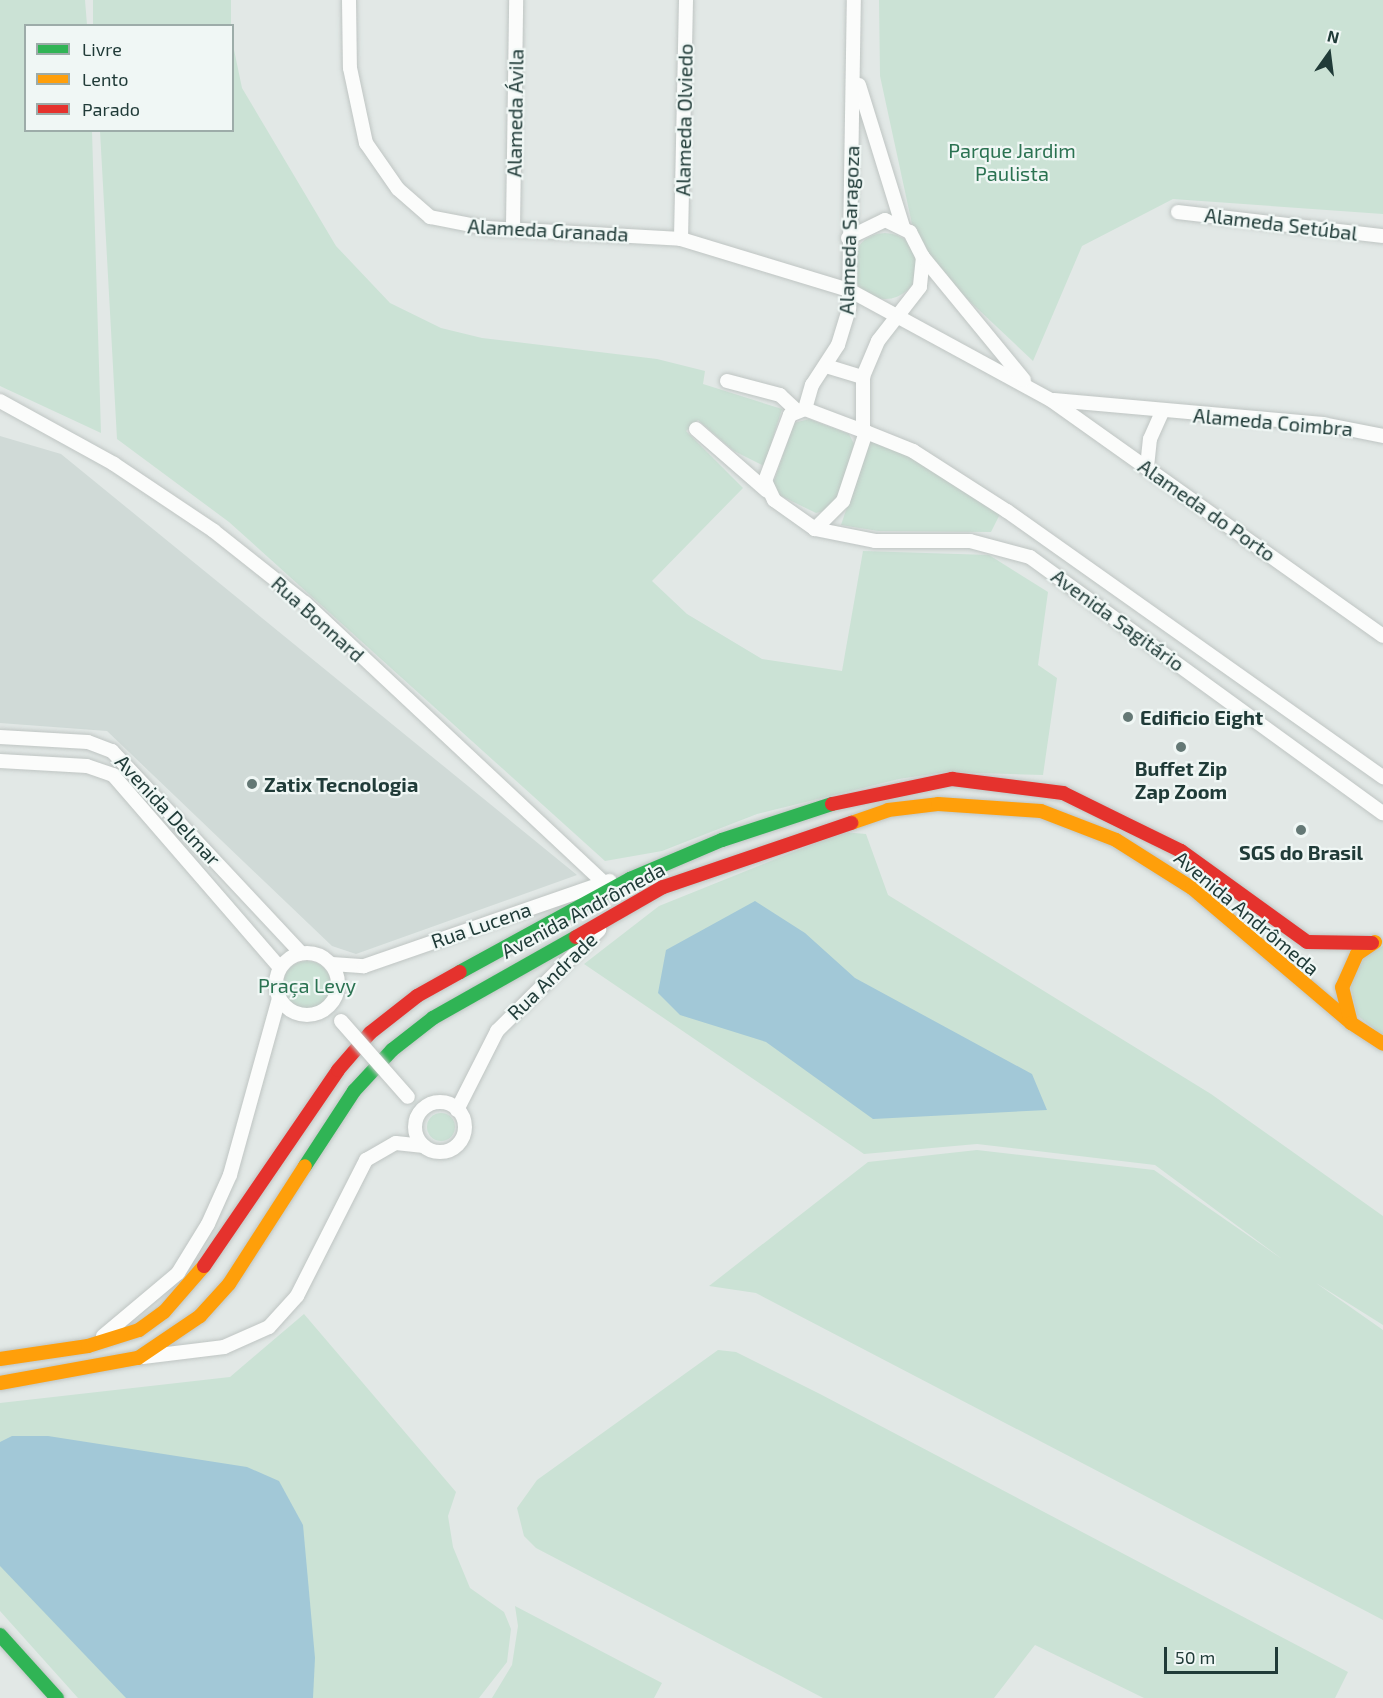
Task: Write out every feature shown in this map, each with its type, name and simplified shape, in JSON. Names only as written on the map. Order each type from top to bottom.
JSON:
[{"type":"main road","name":"Avenida Andrômeda","points":[[0,1359],[87,1346],[139,1330],[188,1287],[338,1070],[370,1033],[417,996],[630,879],[722,840],[862,794],[952,779],[991,780],[1063,793],[1181,850],[1307,942],[1377,941]]},
{"type":"main road","name":"Avenida Andrômeda","points":[[0,1383],[138,1358],[200,1316],[229,1284],[320,1137],[392,1050],[514,967],[663,887],[888,810],[950,804],[1041,811],[1116,840],[1167,869],[1351,1023],[1377,1042]]},
{"type":"main road","points":[[1351,1023],[1342,987],[1357,954],[1377,941]]},
{"type":"main road","points":[[1377,1042],[1383,1052]]},
{"type":"main road","points":[[0,1635],[57,1698]]},
{"type":"street","name":"Alameda Granada","points":[[349,0],[356,109],[383,170],[430,217],[455,225],[681,239],[849,290],[898,315]]},
{"type":"street","name":"Alameda Ávila","points":[[513,227],[516,0]]},
{"type":"street","name":"Alameda Olviedo","points":[[681,239],[686,0]]},
{"type":"street","name":"Alameda Saragoza","points":[[767,491],[770,466],[845,328],[849,290],[848,238],[856,77],[854,0]]},
{"type":"street","name":"Alameda Saragoza","points":[[856,77],[903,227]]},
{"type":"street","points":[[852,145],[863,138],[876,142]]},
{"type":"street","name":"Alameda Setúbal","points":[[1178,212],[1383,236]]},
{"type":"street","points":[[815,529],[843,501],[864,430],[863,377],[878,341],[920,287],[922,257],[915,238],[903,227],[875,222],[848,238]]},
{"type":"street","name":"Alameda do Porto","points":[[922,257],[1029,386]]},
{"type":"street","name":"Alameda do Porto","points":[[898,315],[1051,400],[1383,636]]},
{"type":"street","points":[[826,366],[863,377]]},
{"type":"street","points":[[727,381],[780,395],[801,410]]},
{"type":"street","name":"Alameda Coimbra","points":[[1051,400],[1162,412],[1323,424],[1383,436]]},
{"type":"street","name":"Rua Bonnard","points":[[0,401],[124,471],[214,531],[305,603],[603,882]]},
{"type":"street","name":"Avenida Sagitário","points":[[801,410],[864,430],[913,451],[1007,511],[1383,777]]},
{"type":"street","points":[[1147,467],[1150,439],[1162,412]]},
{"type":"street","name":"Avenida Sagitário","points":[[696,429],[767,491],[796,520],[815,529],[875,541],[970,541],[1030,557],[1383,813]]},
{"type":"street","name":"Avenida Delmar","points":[[0,737],[88,742],[112,751],[301,953]]},
{"type":"street","name":"Avenida Delmar","points":[[0,761],[87,766],[113,776],[280,968]]},
{"type":"street","name":"Rua Lucena","points":[[332,964],[364,966],[603,882],[630,879]]},
{"type":"street","name":"Rua Andrade","points":[[457,1110],[497,1031],[621,910]]},
{"type":"street","points":[[87,1346],[149,1303],[178,1274],[208,1224],[230,1175],[279,998],[280,968],[301,953],[320,955],[332,964],[338,983],[326,1009]]},
{"type":"street","points":[[279,998],[300,1014],[326,1009],[341,1021],[408,1097],[419,1113],[415,1132],[424,1146]]},
{"type":"street","points":[[138,1358],[224,1347],[269,1327],[297,1296],[366,1160],[379,1148],[396,1143],[424,1146],[443,1152],[458,1144],[465,1131],[457,1110],[436,1103],[419,1113]]},
{"type":"shaded area","points":[[0,436],[61,454],[577,875],[356,954],[332,946],[107,731],[0,723]]},
{"type":"green space","points":[[0,0],[85,0],[87,24],[24,24],[24,132],[92,132],[101,433],[0,386]]},
{"type":"green space","points":[[93,0],[231,0],[231,24],[93,24]]},
{"type":"green space","name":"Parque Jardim Paulista","points":[[879,0],[1383,0],[1383,214],[1173,199],[1082,246],[1033,361],[929,263],[912,224],[880,76]]},
{"type":"green space","points":[[234,50],[242,88],[336,246],[390,303],[441,328],[482,338],[657,359],[705,371],[703,384],[782,409],[764,466],[734,451],[698,420],[686,431],[743,488],[652,581],[687,614],[762,659],[842,671],[863,551],[989,555],[1048,592],[1038,665],[1057,678],[1043,775],[945,772],[899,779],[757,814],[662,851],[605,861],[229,522],[117,439],[100,132],[234,132]]},
{"type":"green space","points":[[885,233],[898,236],[908,243],[915,253],[918,266],[915,279],[908,289],[898,296],[885,299],[872,296],[862,289],[855,279],[852,266],[855,253],[862,243],[872,236]]},
{"type":"green space","points":[[809,419],[849,434],[854,444],[840,492],[828,510],[816,513],[775,493],[773,484],[794,423]]},
{"type":"green space","points":[[871,436],[896,445],[1000,514],[991,532],[878,531],[841,525]]},
{"type":"green space","points":[[843,832],[866,834],[888,895],[1211,1094],[1383,1216],[1383,1325],[1316,1283],[1383,1330],[1383,1620],[756,1293],[709,1286],[868,1162],[977,1150],[1154,1170],[1282,1259],[1155,1165],[977,1144],[864,1154],[584,964],[659,906]]},
{"type":"green space","points":[[1383,946],[1383,1036],[1357,1015],[1350,984],[1365,956]]},
{"type":"green space","name":"Praça Levy","points":[[307,961],[324,968],[331,985],[324,1002],[307,1009],[290,1002],[283,985],[290,968]]},
{"type":"green space","points":[[441,1113],[451,1117],[455,1127],[451,1137],[441,1141],[431,1137],[427,1127],[431,1117]]},
{"type":"green space","points":[[304,1314],[456,1492],[448,1516],[453,1547],[470,1588],[504,1612],[511,1629],[507,1662],[479,1698],[78,1698],[0,1611],[0,1403],[230,1377]]},
{"type":"green space","points":[[718,1350],[736,1352],[820,1394],[1348,1672],[1335,1698],[1144,1698],[1035,1645],[994,1698],[823,1698],[536,1548],[524,1536],[517,1508],[537,1480]]},
{"type":"green space","points":[[515,1606],[662,1683],[654,1698],[492,1698],[512,1665],[518,1626]]},
{"type":"water","points":[[755,901],[805,933],[855,978],[1032,1074],[1047,1110],[873,1119],[766,1042],[680,1015],[658,993],[666,950]]},
{"type":"water","points":[[12,1436],[48,1436],[247,1467],[279,1481],[303,1525],[315,1658],[313,1698],[126,1698],[0,1566],[0,1442]]},
{"type":"traffic: fast","points":[[460,972],[630,879],[722,840],[832,804]]},
{"type":"traffic: fast","points":[[305,1166],[354,1091],[392,1050],[433,1018],[576,937]]},
{"type":"traffic: fast","points":[[0,1635],[57,1698]]},
{"type":"traffic: slow","points":[[851,823],[888,810],[938,804],[1041,811],[1116,840],[1192,888],[1351,1023]]},
{"type":"traffic: slow","points":[[1375,942],[1357,954],[1342,987],[1351,1023],[1383,1044]]},
{"type":"traffic: slow","points":[[0,1383],[138,1358],[200,1316],[229,1284],[305,1166]]},
{"type":"traffic: slow","points":[[0,1359],[88,1346],[139,1330],[164,1312],[204,1266]]},
{"type":"traffic: jam","points":[[832,804],[952,779],[1063,793],[1181,851],[1307,942],[1372,943]]},
{"type":"traffic: jam","points":[[576,937],[663,887],[851,823]]},
{"type":"traffic: jam","points":[[204,1266],[338,1070],[370,1033],[417,996],[460,972]]},
{"type":"place","name":"Edificio Eight","points":[[1128,717]]},
{"type":"place","name":"Buffet Zip Zap Zoom","points":[[1181,747]]},
{"type":"place","name":"Zatix Tecnologia","points":[[252,784]]},
{"type":"place","name":"SGS do Brasil","points":[[1301,830]]}]
